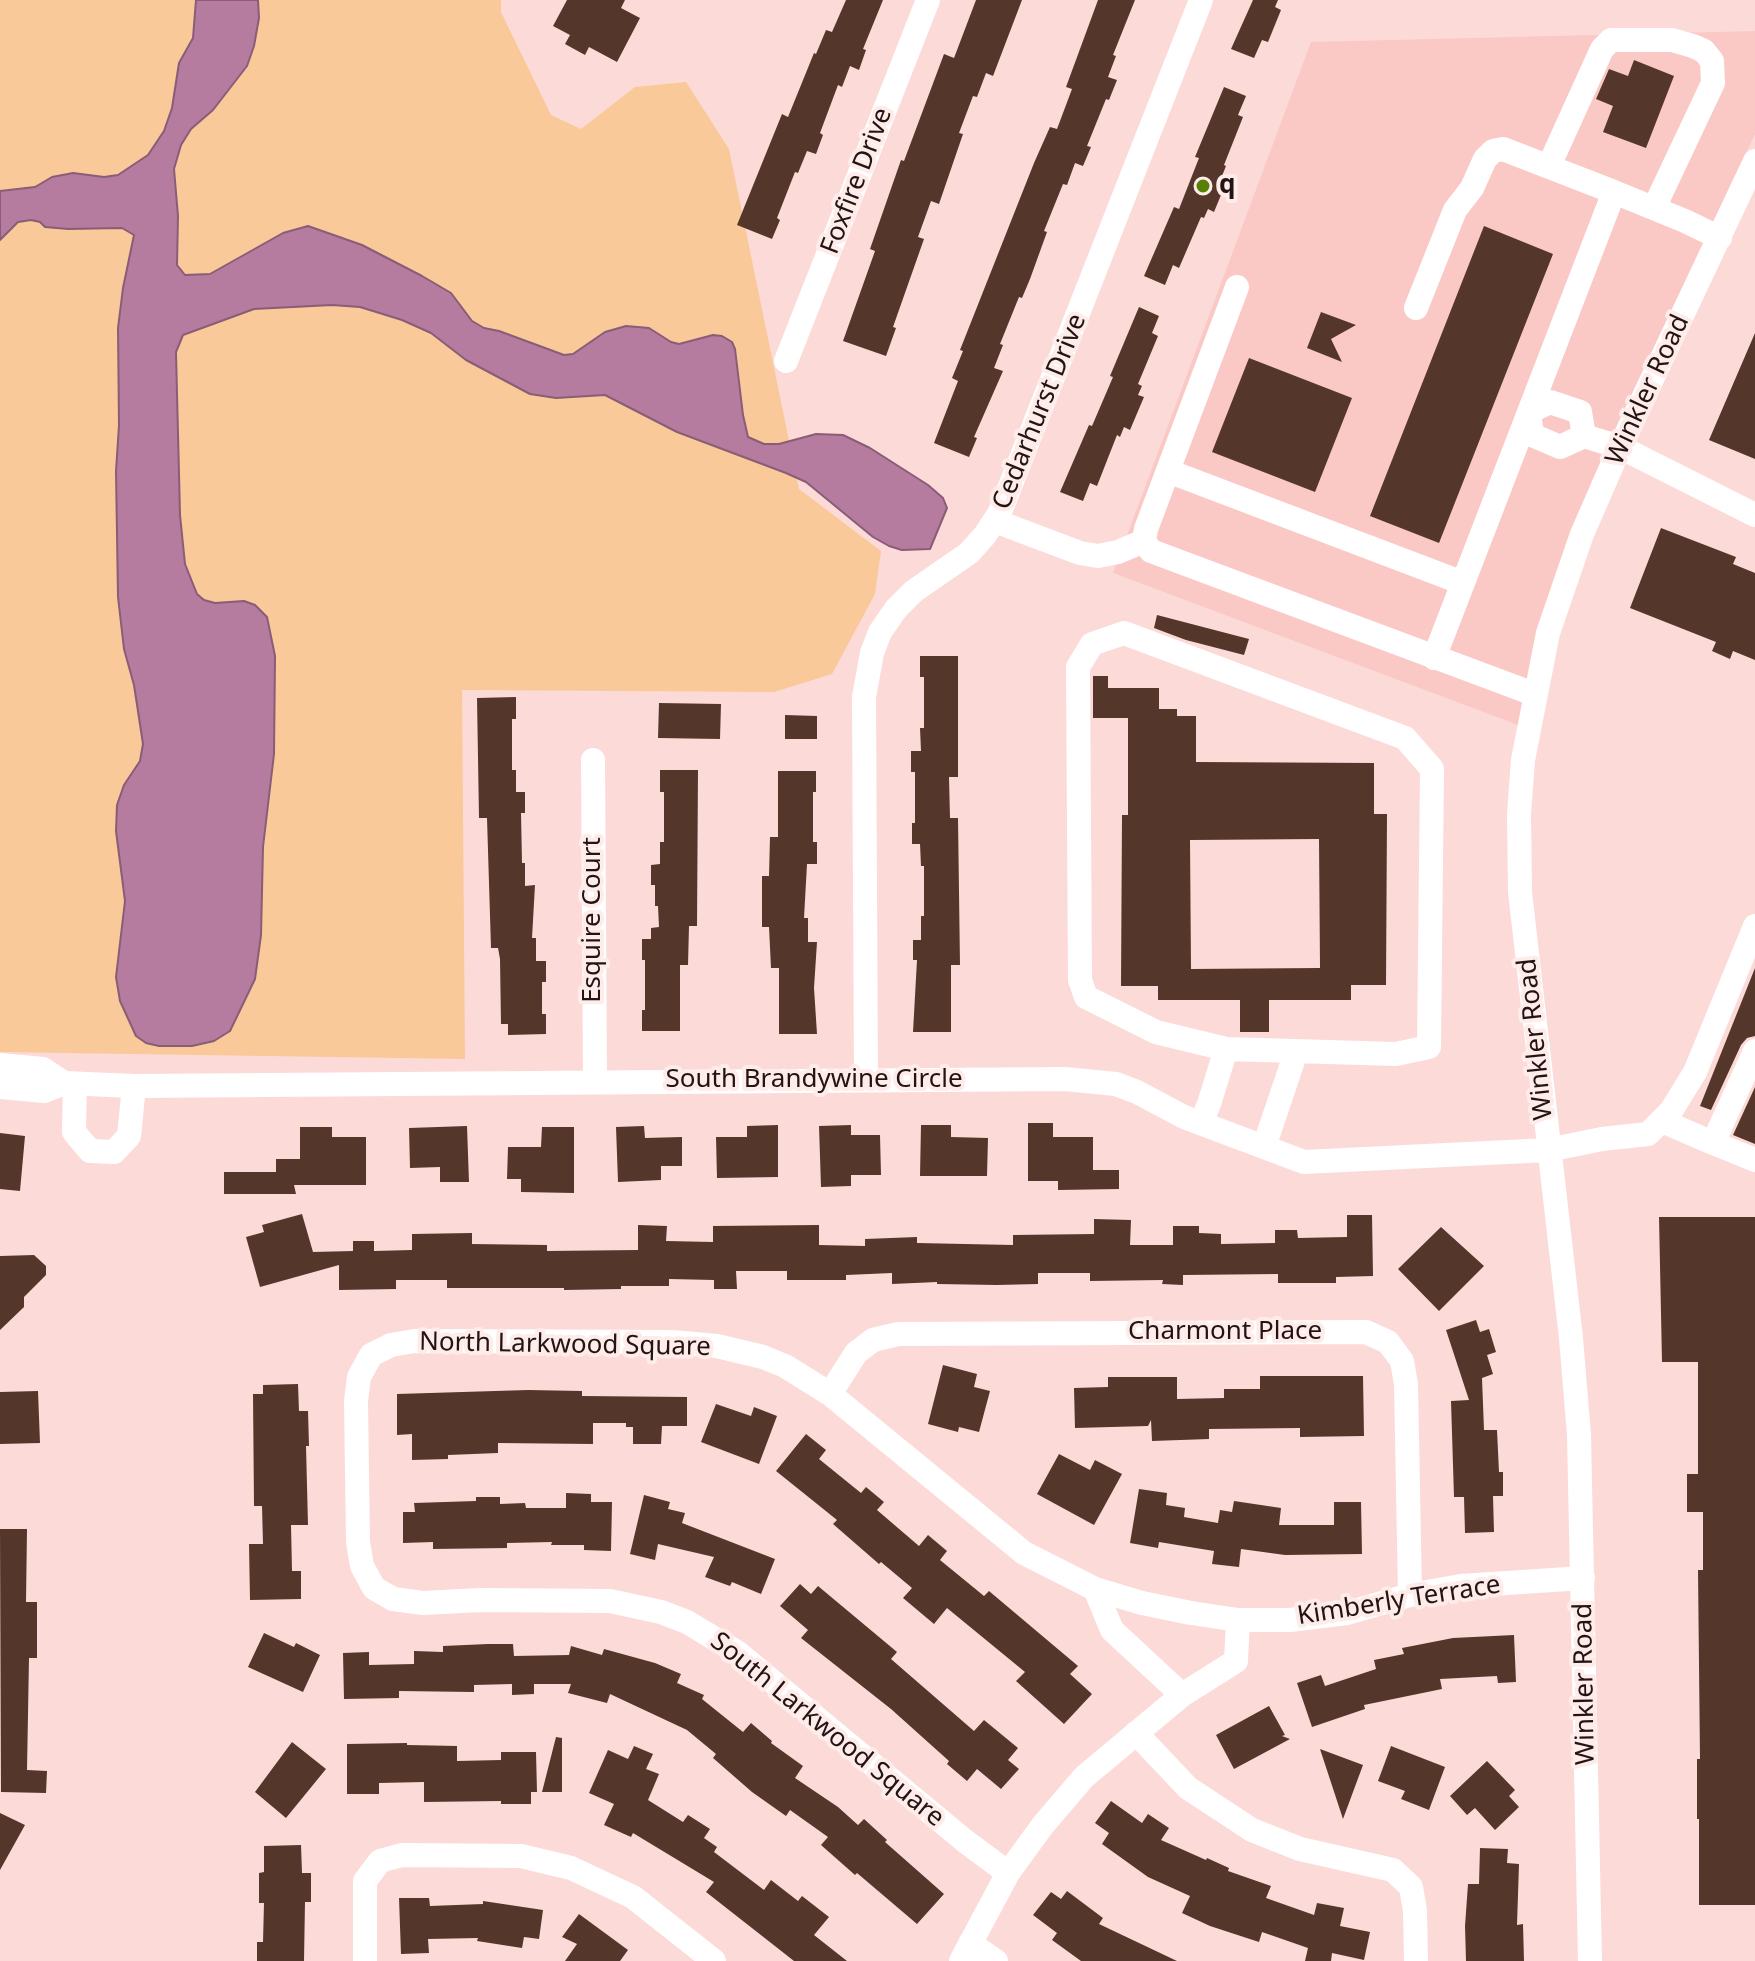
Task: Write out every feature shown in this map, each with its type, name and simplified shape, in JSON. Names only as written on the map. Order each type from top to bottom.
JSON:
[{"type":"street","name":"Foxfire Drive","points":[[786,361],[928,0]]},
{"type":"street","name":"Cedarhurst Drive","points":[[866,1080],[866,675],[880,632],[896,609],[914,591],[969,553],[995,521],[1023,458],[1201,0]]},
{"type":"street","points":[[1549,166],[1602,49],[1611,40],[1672,40],[1693,46],[1704,51],[1712,61],[1713,83],[1654,208]]},
{"type":"street","points":[[1416,308],[1455,210],[1493,151],[1503,149],[1549,166],[1720,238]]},
{"type":"street","name":"Winkler Road","points":[[1590,1961],[1579,1435],[1571,1338],[1520,892],[1519,814],[1523,760],[1534,694],[1563,583],[1620,447],[1755,161]]},
{"type":"street","points":[[1434,658],[1614,192]]},
{"type":"street","points":[[995,521],[1080,553],[1098,556],[1144,541],[1237,287]]},
{"type":"street","points":[[1529,412],[1550,402],[1580,412],[1584,436]]},
{"type":"street","points":[[1529,412],[1532,435],[1560,447],[1584,436],[1620,447],[1755,515]]},
{"type":"street","points":[[1168,471],[1463,583]]},
{"type":"street","points":[[1144,541],[1151,551],[1534,694]]},
{"type":"street","points":[[1124,633],[1405,738],[1432,769],[1429,1047],[1396,1054],[1226,1049],[1156,1032],[1086,997],[1080,980],[1078,667],[1092,644],[1124,633]]},
{"type":"street","name":"Esquire Court","points":[[593,760],[595,1081]]},
{"type":"street","points":[[1755,926],[1695,1072],[1662,1121],[1755,1160]]},
{"type":"street","points":[[1201,1123],[1226,1049]]},
{"type":"street","points":[[1713,1143],[1755,1051]]},
{"type":"street","points":[[1264,1147],[1296,1052]]},
{"type":"street","name":"South Brandywine Circle","points":[[0,1065],[43,1069],[69,1084]]},
{"type":"street","name":"South Brandywine Circle","points":[[0,1087],[44,1091],[69,1084],[1089,1080],[1116,1084],[1137,1092],[1201,1123],[1304,1162],[1548,1150],[1648,1134],[1662,1121]]},
{"type":"street","points":[[69,1084],[74,1132],[90,1151],[114,1152],[129,1136],[134,1086]]},
{"type":"street","name":"Charmont Place","points":[[830,1394],[856,1353],[873,1340],[898,1334],[1366,1332],[1388,1342],[1402,1361],[1406,1384],[1410,1595]]},
{"type":"street","name":"North Larkwood Square","points":[[357,1474],[356,1401],[359,1377],[371,1355],[391,1345],[414,1341],[672,1342],[717,1346],[763,1357],[785,1366],[830,1394],[1024,1553],[1095,1589],[1142,1603],[1238,1620]]},
{"type":"street","name":"South Larkwood Square","points":[[357,1474],[358,1542],[362,1566],[374,1588],[393,1599],[423,1603],[610,1601],[661,1612],[687,1622],[737,1652],[1008,1873]]},
{"type":"street","name":"Kimberly Terrace","points":[[1238,1620],[1290,1620],[1347,1613],[1410,1595],[1461,1586],[1583,1578]]},
{"type":"street","points":[[1095,1589],[1112,1630],[1182,1695]]},
{"type":"street","points":[[996,1961],[965,1952],[1008,1873],[1084,1777],[1182,1695],[1236,1661],[1238,1620]]},
{"type":"street","points":[[1136,1733],[1188,1788],[1252,1830],[1300,1849],[1393,1870],[1411,1887],[1416,1961]]},
{"type":"street","points":[[365,1961],[365,1881],[380,1861],[402,1855],[494,1855],[543,1860],[613,1886],[674,1927],[714,1961]]},
{"type":"shaded area","points":[[0,0],[501,0],[501,12],[551,115],[581,129],[635,87],[686,82],[729,149],[799,489],[881,551],[875,594],[832,674],[774,692],[462,690],[465,1059],[0,1052]]},
{"type":"shaded area","points":[[196,0],[258,0],[259,18],[247,66],[213,110],[191,129],[181,145],[174,169],[178,216],[177,265],[185,275],[210,274],[283,233],[308,226],[362,245],[422,276],[451,293],[472,321],[484,328],[564,355],[573,354],[605,332],[626,326],[649,328],[679,344],[713,335],[722,336],[732,342],[735,349],[748,437],[764,444],[779,444],[816,434],[843,435],[870,448],[928,485],[943,498],[947,508],[930,549],[902,550],[889,546],[873,537],[806,482],[677,432],[605,395],[556,398],[530,394],[466,360],[431,333],[360,307],[332,305],[254,309],[183,335],[176,352],[180,515],[185,564],[197,594],[204,600],[215,603],[244,601],[255,605],[267,617],[275,656],[274,754],[263,847],[261,935],[255,979],[230,1031],[214,1041],[192,1046],[159,1046],[146,1043],[136,1036],[120,1001],[116,977],[125,901],[116,831],[117,805],[124,785],[140,761],[143,744],[134,685],[124,649],[118,597],[118,328],[134,235],[122,228],[45,227],[31,220],[18,222],[0,240],[0,191],[35,187],[52,177],[73,173],[104,177],[118,175],[148,155],[164,131],[172,108],[179,63],[193,38]]},
{"type":"shaded area","points":[[1755,31],[1755,134],[1572,529],[1538,630],[1518,725],[1113,573],[1311,42]]},
{"type":"building","points":[[567,0],[625,0],[621,8],[640,18],[617,62],[589,47],[585,55],[565,44],[570,35],[553,26]]},
{"type":"building","points":[[846,0],[883,0],[863,49],[866,50],[859,70],[850,66],[842,87],[838,85],[820,133],[823,135],[816,154],[807,151],[798,173],[795,172],[772,239],[737,225],[782,114],[788,117],[814,53],[826,30],[832,32]]},
{"type":"building","points":[[976,0],[1022,0],[993,76],[986,73],[977,97],[973,96],[939,204],[931,201],[918,237],[924,239],[886,356],[843,341],[875,251],[870,249],[901,160],[904,161],[944,54],[954,58]]},
{"type":"building","points":[[1098,0],[1135,0],[1113,55],[1116,56],[1108,77],[1117,80],[1087,146],[1091,147],[1083,166],[1075,163],[1044,231],[1047,232],[1030,279],[1022,298],[1019,297],[1000,344],[1003,345],[994,368],[1003,371],[974,437],[977,438],[969,457],[934,443],[958,381],[952,378],[963,351],[960,350],[1034,163],[1050,127],[1057,129],[1072,89],[1066,87]]},
{"type":"building","points":[[1253,0],[1278,0],[1275,7],[1281,10],[1268,42],[1262,40],[1254,58],[1231,49]]},
{"type":"building","points":[[1634,60],[1674,76],[1646,148],[1603,132],[1613,106],[1596,99],[1609,69],[1628,76]]},
{"type":"building","name":"q","points":[[1224,87],[1246,96],[1238,115],[1243,117],[1224,165],[1222,176],[1228,178],[1214,212],[1208,209],[1204,218],[1201,217],[1179,268],[1173,265],[1165,285],[1144,276],[1174,207],[1179,209],[1199,158],[1195,157]]},
{"type":"building","points":[[1484,226],[1553,254],[1439,543],[1370,516]]},
{"type":"building","points":[[1139,307],[1159,316],[1152,333],[1158,336],[1138,384],[1142,386],[1138,395],[1144,397],[1130,430],[1124,427],[1120,437],[1117,435],[1097,486],[1090,483],[1083,501],[1060,492],[1113,377],[1110,376]]},
{"type":"building","points":[[1321,312],[1356,325],[1331,339],[1342,362],[1307,348]]},
{"type":"building","points":[[1755,333],[1755,459],[1709,440]]},
{"type":"building","points":[[1249,358],[1352,398],[1315,492],[1212,452]]},
{"type":"building","points":[[1661,528],[1736,557],[1733,564],[1755,573],[1755,660],[1733,651],[1730,659],[1712,651],[1716,642],[1630,608]]},
{"type":"building","points":[[1157,615],[1249,639],[1244,655],[1154,628]]},
{"type":"building","points":[[920,656],[958,656],[958,777],[949,777],[950,818],[958,818],[960,965],[951,965],[951,1032],[913,1032],[917,960],[913,960],[913,940],[921,940],[921,916],[924,916],[924,866],[921,866],[920,844],[912,844],[915,772],[911,772],[911,751],[921,751],[920,728],[924,728],[924,677],[920,677]]},
{"type":"building","points":[[1093,676],[1108,676],[1108,688],[1159,688],[1159,709],[1177,709],[1177,716],[1196,716],[1196,762],[1374,763],[1374,814],[1387,814],[1386,985],[1351,985],[1351,1000],[1269,1000],[1269,1032],[1240,1032],[1240,1000],[1158,1000],[1158,986],[1121,986],[1122,815],[1128,815],[1128,718],[1093,718]],"holes":[[[1319,839],[1320,968],[1191,969],[1190,840]]]},
{"type":"building","points":[[516,697],[516,719],[512,719],[512,770],[516,770],[516,792],[525,792],[525,813],[521,813],[522,863],[525,863],[525,886],[535,885],[532,938],[536,938],[536,961],[546,961],[546,982],[542,982],[542,1014],[546,1014],[546,1034],[508,1035],[508,1024],[501,1024],[500,959],[498,948],[491,948],[487,818],[479,818],[477,698]]},
{"type":"building","points":[[659,703],[721,704],[720,739],[658,738]]},
{"type":"building","points":[[785,715],[817,716],[817,739],[785,739]]},
{"type":"building","points":[[660,770],[698,770],[697,926],[689,926],[688,965],[680,965],[680,1031],[642,1031],[645,960],[642,960],[642,939],[651,939],[651,928],[659,927],[655,885],[651,885],[651,865],[660,864],[660,842],[664,842],[664,792],[660,792]]},
{"type":"building","points":[[778,771],[816,771],[813,842],[817,842],[817,864],[807,864],[804,918],[808,918],[808,942],[817,942],[814,988],[817,1034],[779,1034],[779,968],[771,968],[769,927],[762,927],[762,876],[769,876],[770,837],[778,837]]},
{"type":"building","points":[[1755,968],[1755,1036],[1747,1038],[1741,1045],[1711,1110],[1700,1106]]},
{"type":"building","points":[[1755,1087],[1755,1144],[1733,1135]]},
{"type":"building","points":[[1028,1123],[1053,1123],[1053,1137],[1093,1137],[1093,1170],[1119,1170],[1119,1189],[1058,1190],[1058,1181],[1028,1181]]},
{"type":"building","points":[[778,1125],[778,1177],[717,1178],[716,1137],[747,1137],[747,1126]]},
{"type":"building","points":[[851,1125],[851,1135],[880,1135],[881,1175],[851,1175],[851,1186],[821,1187],[819,1126]]},
{"type":"building","points":[[921,1125],[951,1125],[951,1137],[988,1138],[987,1176],[920,1176]]},
{"type":"building","points":[[467,1126],[469,1182],[440,1182],[440,1167],[410,1168],[409,1128]]},
{"type":"building","points":[[644,1126],[645,1138],[682,1137],[682,1166],[661,1166],[661,1180],[618,1182],[616,1127]]},
{"type":"building","points":[[300,1127],[332,1127],[332,1137],[366,1137],[366,1185],[294,1185],[296,1194],[224,1194],[224,1172],[276,1172],[276,1159],[300,1159]]},
{"type":"building","points":[[542,1127],[574,1127],[574,1193],[521,1192],[521,1179],[507,1179],[508,1147],[541,1147]]},
{"type":"building","points":[[0,1133],[25,1136],[20,1191],[0,1189]]},
{"type":"building","points":[[302,1214],[313,1252],[353,1251],[353,1241],[374,1241],[374,1251],[412,1250],[412,1234],[472,1233],[472,1244],[547,1245],[547,1251],[638,1250],[638,1225],[667,1226],[666,1241],[713,1242],[713,1226],[819,1225],[819,1245],[865,1246],[865,1239],[917,1237],[917,1243],[1013,1245],[1013,1235],[1094,1234],[1094,1219],[1131,1220],[1130,1245],[1173,1245],[1173,1226],[1199,1226],[1199,1233],[1221,1234],[1221,1244],[1275,1243],[1275,1230],[1297,1230],[1298,1238],[1347,1237],[1347,1215],[1372,1215],[1373,1276],[1336,1277],[1336,1283],[1278,1283],[1278,1274],[1183,1275],[1183,1285],[1162,1284],[1163,1280],[1090,1281],[1090,1273],[1038,1273],[1038,1284],[997,1285],[937,1282],[892,1284],[892,1273],[846,1275],[846,1280],[787,1280],[787,1271],[736,1271],[737,1289],[714,1289],[714,1280],[669,1279],[669,1286],[621,1286],[621,1289],[447,1288],[447,1280],[396,1280],[396,1289],[339,1290],[339,1265],[260,1287],[246,1237],[264,1232],[262,1225]]},
{"type":"building","points":[[1659,1217],[1755,1217],[1755,1905],[1699,1905],[1698,1570],[1703,1570],[1703,1512],[1687,1512],[1687,1474],[1698,1474],[1698,1362],[1662,1362]]},
{"type":"building","points":[[1441,1227],[1484,1266],[1439,1311],[1398,1269]]},
{"type":"building","points":[[34,1255],[46,1266],[46,1275],[24,1297],[24,1307],[0,1330],[0,1256]]},
{"type":"building","points":[[1476,1320],[1480,1332],[1489,1329],[1496,1352],[1487,1355],[1493,1374],[1482,1378],[1484,1430],[1497,1430],[1503,1496],[1493,1496],[1494,1532],[1465,1533],[1464,1497],[1454,1497],[1451,1401],[1469,1400],[1446,1330]]},
{"type":"building","points":[[943,1365],[977,1374],[974,1387],[990,1391],[979,1432],[959,1427],[958,1432],[928,1424]]},
{"type":"building","points":[[1260,1376],[1363,1376],[1364,1436],[1300,1437],[1300,1428],[1209,1429],[1209,1439],[1152,1441],[1151,1420],[1148,1426],[1075,1428],[1074,1388],[1108,1387],[1108,1377],[1177,1377],[1177,1399],[1224,1398],[1224,1389],[1260,1389]]},
{"type":"building","points":[[298,1384],[299,1411],[308,1411],[309,1446],[306,1446],[308,1525],[291,1525],[292,1571],[301,1571],[301,1599],[250,1600],[249,1544],[263,1544],[262,1506],[254,1506],[253,1394],[263,1394],[263,1385]]},
{"type":"building","points":[[38,1391],[40,1443],[0,1444],[0,1392]]},
{"type":"building","points":[[582,1391],[582,1396],[687,1397],[687,1426],[662,1426],[661,1444],[633,1444],[633,1427],[626,1427],[626,1423],[593,1423],[593,1444],[498,1443],[498,1453],[448,1455],[448,1459],[412,1460],[412,1434],[397,1435],[397,1394]]},
{"type":"building","points":[[716,1404],[751,1416],[754,1407],[777,1416],[759,1464],[701,1442]]},
{"type":"building","points":[[806,1434],[826,1450],[819,1459],[861,1493],[866,1487],[884,1502],[877,1510],[919,1546],[928,1535],[947,1551],[940,1560],[984,1596],[989,1591],[1078,1666],[1070,1674],[1092,1694],[1064,1724],[1016,1681],[1025,1672],[947,1608],[934,1624],[903,1598],[912,1588],[881,1562],[879,1564],[833,1524],[837,1520],[776,1471]]},
{"type":"building","points":[[1059,1454],[1090,1470],[1095,1460],[1122,1474],[1094,1525],[1037,1494]]},
{"type":"building","points":[[1139,1489],[1167,1493],[1166,1505],[1185,1508],[1184,1517],[1218,1523],[1220,1510],[1232,1512],[1234,1501],[1281,1508],[1279,1525],[1334,1525],[1334,1502],[1361,1502],[1362,1554],[1285,1555],[1241,1549],[1239,1567],[1212,1564],[1214,1551],[1159,1542],[1158,1548],[1130,1543]]},
{"type":"building","points":[[566,1493],[591,1494],[591,1502],[612,1502],[611,1551],[584,1550],[584,1545],[551,1545],[552,1542],[507,1543],[507,1548],[433,1549],[433,1542],[403,1543],[403,1512],[415,1512],[414,1503],[500,1497],[500,1504],[525,1503],[526,1508],[566,1508]]},
{"type":"building","points":[[644,1495],[670,1502],[668,1509],[685,1513],[682,1523],[775,1559],[761,1594],[732,1582],[730,1586],[705,1577],[714,1557],[658,1544],[655,1560],[630,1554]]},
{"type":"building","points":[[0,1529],[27,1529],[26,1602],[37,1602],[37,1658],[29,1658],[27,1770],[47,1771],[46,1793],[1,1792]]},
{"type":"building","points":[[800,1584],[811,1594],[818,1586],[897,1652],[891,1659],[974,1731],[984,1720],[1018,1748],[1008,1760],[1019,1769],[1001,1789],[977,1769],[967,1781],[891,1709],[801,1638],[808,1630],[780,1606]]},
{"type":"building","points":[[264,1633],[320,1655],[303,1692],[248,1667]]},
{"type":"building","points":[[1514,1635],[1516,1682],[1498,1683],[1497,1676],[1440,1679],[1442,1689],[1364,1705],[1365,1709],[1312,1727],[1297,1683],[1321,1675],[1325,1686],[1376,1669],[1374,1660],[1404,1654],[1402,1648],[1453,1638]]},
{"type":"building","points":[[513,1644],[514,1656],[569,1655],[571,1646],[602,1655],[604,1649],[655,1663],[681,1674],[677,1683],[704,1695],[702,1699],[743,1732],[751,1723],[771,1743],[803,1766],[795,1778],[838,1807],[858,1825],[864,1819],[887,1840],[885,1842],[944,1894],[917,1924],[821,1845],[828,1837],[790,1810],[786,1816],[752,1792],[713,1758],[716,1754],[687,1730],[610,1694],[607,1703],[568,1693],[571,1684],[534,1684],[534,1694],[512,1695],[512,1684],[474,1685],[474,1692],[399,1691],[399,1698],[344,1699],[343,1653],[369,1652],[369,1665],[414,1664],[414,1651],[443,1652],[443,1646]]},
{"type":"building","points":[[1269,1706],[1285,1735],[1282,1736],[1290,1739],[1234,1769],[1216,1735]]},
{"type":"building","points":[[556,1737],[562,1738],[562,1792],[542,1792]]},
{"type":"building","points":[[292,1742],[326,1769],[286,1818],[255,1792]]},
{"type":"building","points":[[347,1744],[457,1746],[457,1761],[501,1760],[501,1752],[536,1752],[537,1792],[531,1792],[531,1804],[501,1804],[501,1801],[424,1802],[424,1782],[379,1783],[379,1794],[347,1794]]},
{"type":"building","points":[[634,1746],[653,1754],[646,1769],[659,1774],[648,1800],[683,1822],[688,1815],[710,1829],[704,1838],[717,1847],[714,1852],[764,1890],[771,1880],[798,1901],[802,1896],[829,1917],[814,1935],[847,1961],[794,1961],[706,1892],[714,1882],[633,1833],[631,1837],[604,1825],[614,1804],[589,1793],[608,1750],[628,1759]]},
{"type":"building","points":[[1391,1746],[1445,1767],[1429,1810],[1401,1799],[1405,1791],[1378,1781]]},
{"type":"building","points":[[1320,1749],[1363,1765],[1343,1819]]},
{"type":"building","points":[[1487,1761],[1515,1790],[1509,1796],[1519,1807],[1495,1830],[1475,1808],[1467,1815],[1450,1796]]},
{"type":"building","points":[[1111,1801],[1142,1823],[1148,1814],[1169,1828],[1161,1840],[1229,1868],[1228,1871],[1271,1886],[1266,1898],[1314,1915],[1317,1903],[1344,1908],[1340,1926],[1370,1932],[1364,1960],[1332,1953],[1331,1961],[1305,1961],[1308,1948],[1262,1932],[1259,1942],[1182,1913],[1190,1896],[1148,1877],[1102,1844],[1109,1833],[1095,1823]]},
{"type":"building","points":[[0,1813],[25,1825],[0,1870]]},
{"type":"building","points":[[301,1845],[302,1873],[311,1873],[311,1902],[305,1902],[304,1961],[257,1961],[257,1942],[263,1942],[264,1903],[259,1903],[259,1873],[264,1872],[264,1846]]},
{"type":"building","points":[[1480,1848],[1508,1849],[1507,1863],[1519,1864],[1517,1925],[1523,1924],[1524,1961],[1466,1961],[1468,1884],[1479,1884]]},
{"type":"building","points":[[1067,1891],[1103,1918],[1099,1924],[1177,1961],[1081,1961],[1052,1940],[1057,1933],[1033,1915],[1051,1892],[1061,1899]]},
{"type":"building","points":[[399,1898],[429,1898],[430,1906],[483,1904],[483,1901],[543,1910],[539,1939],[524,1937],[522,1948],[477,1941],[478,1938],[428,1939],[429,1953],[401,1954]]},
{"type":"building","points":[[579,1914],[628,1950],[620,1961],[565,1961],[577,1944],[562,1937]]},
{"type":"place","name":"q","points":[[1203,186]]}]
